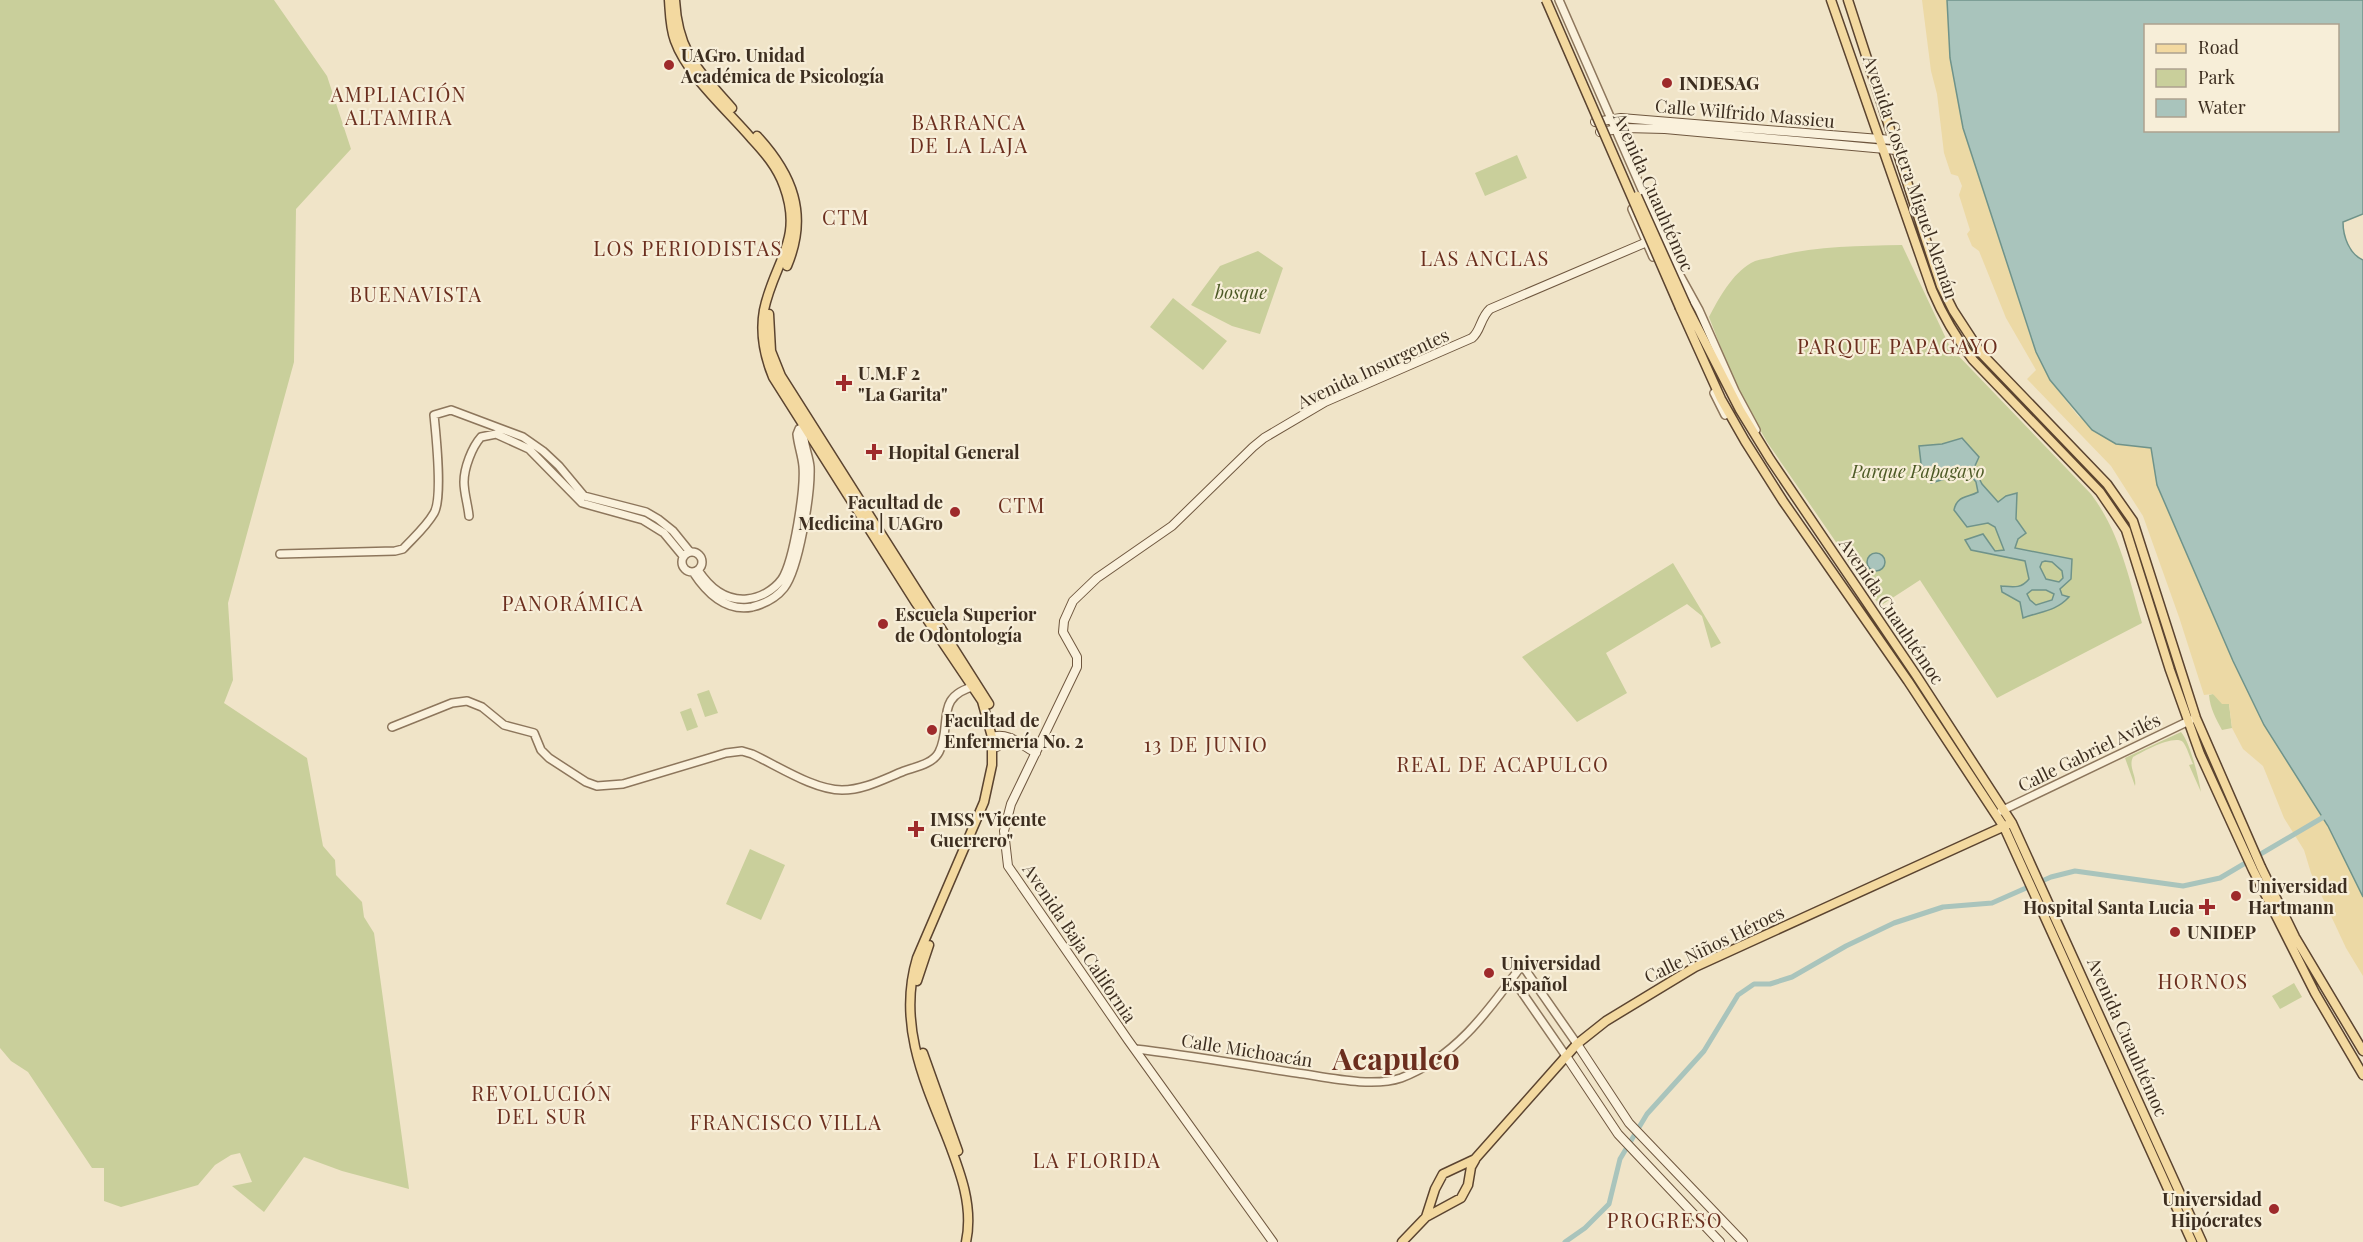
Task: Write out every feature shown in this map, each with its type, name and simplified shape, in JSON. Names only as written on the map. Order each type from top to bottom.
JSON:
[{"type":"main road","points":[[669,0],[672,31],[681,54],[705,85],[772,161],[785,187],[791,216],[789,242],[767,298],[763,326],[763,342],[773,377],[804,427],[898,565]]},
{"type":"main road","points":[[675,0],[679,31],[686,51],[731,107],[772,152],[790,184],[795,202],[796,232],[791,255],[771,304],[769,334],[775,363],[805,416],[975,687],[995,736],[996,775],[989,804],[918,974],[914,1007],[915,1028],[927,1089],[963,1183],[968,1205],[966,1242]]},
{"type":"main road","name":"Avenida Cuauhtémoc","points":[[1544,0],[1683,306],[1740,411],[2005,809],[2008,825],[2028,880],[2193,1242]]},
{"type":"main road","name":"Avenida Cuauhtémoc","points":[[1552,0],[1717,389],[1745,441],[1783,501],[1908,681],[1996,814],[2008,825],[2038,877],[2202,1242]]},
{"type":"main road","name":"Avenida Costera Miguel Alemán","points":[[1831,0],[1932,290],[1956,338],[1973,360],[2100,492],[2126,530],[2192,719],[2247,847],[2315,993],[2363,1075]]},
{"type":"main road","name":"Avenida Costera Miguel Alemán","points":[[1848,0],[1941,286],[1966,333],[1981,353],[2108,484],[2133,521],[2192,719]]},
{"type":"main road","name":"Calle Wilfrido Massieu","points":[[1595,122],[1621,118],[1892,140]]},
{"type":"main road","name":"Calle Wilfrido Massieu","points":[[1600,132],[1665,129],[1896,150]]},
{"type":"main road","name":"Avenida Insurgentes","points":[[1073,601],[1097,579],[1172,526],[1264,438],[1325,402],[1472,338],[1478,330],[1481,319],[1490,309],[1647,242]]},
{"type":"main road","name":"Avenida Baja California","points":[[1073,601],[1064,621],[1063,632],[1077,657],[1077,667],[1011,804],[1007,816],[1005,842],[1008,866],[1273,1242]]},
{"type":"main road","points":[[995,736],[1005,735],[1036,753]]},
{"type":"main road","points":[[972,1242],[972,1201],[968,1181],[910,1029],[909,1007],[912,973],[984,802],[992,765],[995,736]]},
{"type":"main road","points":[[997,747],[1003,741],[1011,738]]},
{"type":"main road","name":"Calle Niños Héroes","points":[[1402,1242],[1435,1206],[1435,1189],[1443,1174],[1467,1169],[1577,1044],[1634,1002],[1695,967],[2008,825]]},
{"type":"main road","name":"Avenida Costera Miguel Alemán","points":[[2257,869],[2363,1051]]},
{"type":"main road","points":[[1577,1044],[1628,1121],[1743,1242]]},
{"type":"main road","points":[[1566,1056],[1616,1132],[1720,1242]]},
{"type":"main road","points":[[1616,1132],[1628,1121]]},
{"type":"main road","points":[[1631,1149],[1646,1141]]},
{"type":"main road","points":[[1435,1206],[1461,1198],[1468,1185],[1467,1169]]},
{"type":"street","points":[[1544,0],[1718,402],[1745,441]]},
{"type":"street","points":[[1559,0],[1678,272],[1699,310],[1735,391],[1770,459]]},
{"type":"street","points":[[280,554],[403,549],[432,516],[437,505],[434,415],[451,410],[523,438],[551,458],[582,503],[591,508],[643,520],[654,526],[686,554],[697,553],[700,556],[701,566],[695,571]]},
{"type":"street","points":[[686,554],[683,567],[695,571],[717,592],[735,598],[754,598],[780,582],[789,562],[796,529],[803,472],[797,434],[799,429],[804,427]]},
{"type":"street","points":[[470,516],[464,482],[475,446],[481,437],[496,434],[529,449],[571,487]]},
{"type":"street","points":[[392,728],[457,702],[474,703],[504,725],[534,733],[541,750],[549,758],[586,782],[597,786],[623,784],[717,755],[742,751],[813,783],[843,790],[868,785],[930,762],[939,752],[942,744],[947,705],[956,695],[975,687]]},
{"type":"street","name":"Calle Gabriel Avilés","points":[[1996,814],[2192,719]]},
{"type":"street","name":"Calle Michoacán","points":[[1135,1049],[1184,1054],[1339,1079],[1394,1080],[1426,1065],[1471,1032],[1522,965],[1577,1044]]},
{"type":"street","points":[[1512,978],[1566,1056]]},
{"type":"green space","points":[[0,0],[274,0],[327,76],[351,149],[296,209],[294,362],[228,603],[233,680],[224,703],[307,758],[323,846],[335,860],[336,875],[362,902],[364,917],[374,933],[409,1189],[342,1171],[304,1157],[264,1212],[232,1186],[252,1182],[240,1153],[231,1155],[215,1165],[198,1185],[121,1207],[104,1201],[104,1168],[92,1168],[28,1072],[11,1061],[0,1048]]},
{"type":"green space","points":[[1517,155],[1527,178],[1485,196],[1475,173]]},
{"type":"green space","name":"Parque Papagayo","points":[[1902,245],[1950,347],[2091,494],[2101,509],[2122,556],[2142,623],[1997,698],[1920,580],[1880,606],[1767,442],[1736,387],[1709,317],[1732,280],[1755,261],[1818,249]]},
{"type":"green space","name":"bosque","points":[[1258,251],[1283,268],[1260,334],[1232,326],[1191,305],[1220,266]]},
{"type":"green space","points":[[1173,298],[1227,341],[1203,370],[1150,327]]},
{"type":"green space","points":[[1673,563],[1721,643],[1711,648],[1702,616],[1687,604],[1606,653],[1627,693],[1577,722],[1522,657]]},
{"type":"green space","points":[[709,690],[718,713],[705,717],[697,694]]},
{"type":"green space","points":[[2213,694],[2229,704],[2232,728],[2222,730],[2211,704],[2209,695]]},
{"type":"green space","points":[[691,708],[698,727],[687,731],[680,712]]},
{"type":"green space","points":[[2181,732],[2191,752],[2201,792],[2189,765],[2193,764],[2183,742],[2179,740],[2158,745],[2133,757],[2131,764],[2135,786],[2125,758]]},
{"type":"green space","points":[[750,849],[785,865],[761,920],[726,904]]},
{"type":"green space","points":[[2294,983],[2302,997],[2280,1009],[2272,996]]},
{"type":"sand","points":[[1922,0],[1947,0],[1950,58],[1963,128],[2031,339],[2050,380],[2078,416],[2116,444],[2151,448],[2157,485],[2233,661],[2264,725],[2328,826],[2363,897],[2363,976],[2346,948],[2311,873],[2304,850],[2284,818],[2263,766],[2243,749],[2232,728],[2229,704],[2222,704],[2213,694],[2204,695],[2143,516],[2111,466],[2027,379],[2036,370],[2006,318],[1979,251],[1972,246],[1967,234],[1970,230],[1959,195],[1962,186],[1958,176],[1951,174],[1944,153]]},
{"type":"water","points":[[1947,0],[2363,0],[2363,214],[2343,222],[2348,244],[2354,254],[2363,260],[2363,897],[2328,826],[2264,725],[2233,661],[2157,485],[2151,448],[2116,444],[2092,430],[2050,380],[2036,352],[1963,128],[1950,58]]},
{"type":"water","points":[[1962,438],[1979,457],[1974,468],[1982,484],[1998,502],[2006,496],[2017,493],[2016,519],[2026,533],[2018,539],[2015,548],[2072,559],[2071,579],[2060,589],[2062,595],[2069,597],[2064,602],[2023,618],[2020,602],[2002,592],[2001,586],[2020,586],[2029,579],[2025,561],[1971,550],[1965,540],[1983,534],[1995,551],[2004,550],[1995,527],[1988,523],[1967,527],[1954,510],[1960,499],[1978,492],[1976,482],[1968,472],[1931,483],[1921,463],[1919,446],[1942,444]],"holes":[[[2045,561],[2052,562],[2062,571],[2063,578],[2059,582],[2046,579],[2040,567]],[[2032,590],[2046,590],[2054,594],[2052,600],[2036,605],[2027,594]]]},
{"type":"water","points":[[1876,553],[1882,556],[1885,562],[1882,568],[1876,571],[1870,568],[1867,562],[1870,556]]},
{"type":"waterway","points":[[1565,1242],[1585,1228],[1609,1204],[1620,1159],[1647,1114],[1704,1051],[1738,995],[1754,984],[1770,984],[1792,977],[1846,946],[1894,923],[1943,907],[1992,903],[2051,877],[2075,871],[2183,886],[2220,878],[2327,815]]},
{"type":"place","name":"UAGro. Unidad Académica de Psicología","points":[[669,65]]},
{"type":"place","name":"INDESAG","points":[[1667,83]]},
{"type":"place","name":"U.M.F 2 \"La Garita\"","points":[[844,383]]},
{"type":"place","name":"Hopital General","points":[[874,452]]},
{"type":"place","name":"Facultad de Medicina | UAGro","points":[[955,512]]},
{"type":"place","name":"Escuela Superior de Odontología","points":[[883,624]]},
{"type":"place","name":"Facultad de Enfermería No. 2","points":[[932,730]]},
{"type":"place","name":"IMSS \"Vicente Guerrero\"","points":[[916,829]]},
{"type":"place","name":"Universidad Hartmann","points":[[2236,896]]},
{"type":"place","name":"Hospital Santa Lucia","points":[[2207,907]]},
{"type":"place","name":"UNIDEP","points":[[2175,932]]},
{"type":"place","name":"Universidad Español","points":[[1489,973]]},
{"type":"place","name":"Universidad Hipócrates","points":[[2274,1209]]},
{"type":"district","name":"AMPLIACIÓN ALTAMIRA","points":[[399,104]]},
{"type":"district","name":"BARRANCA DE LA LAJA","points":[[969,132]]},
{"type":"district","name":"CTM","points":[[846,216]]},
{"type":"district","name":"LOS PERIODISTAS","points":[[688,247]]},
{"type":"district","name":"LAS ANCLAS","points":[[1485,257]]},
{"type":"district","name":"BUENAVISTA","points":[[416,293]]},
{"type":"district","name":"PARQUE PAPAGAYO","points":[[1898,345]]},
{"type":"district","name":"CTM","points":[[1022,504]]},
{"type":"district","name":"PANORÁMICA","points":[[573,602]]},
{"type":"district","name":"13 DE JUNIO","points":[[1206,743]]},
{"type":"district","name":"REAL DE ACAPULCO","points":[[1503,763]]},
{"type":"district","name":"HORNOS","points":[[2203,980]]},
{"type":"district","name":"Acapulco","points":[[1396,1058]]},
{"type":"district","name":"REVOLUCIÓN DEL SUR","points":[[542,1104]]},
{"type":"district","name":"FRANCISCO VILLA","points":[[786,1121]]},
{"type":"district","name":"LA FLORIDA","points":[[1097,1159]]},
{"type":"district","name":"PROGRESO","points":[[1665,1219]]}]
